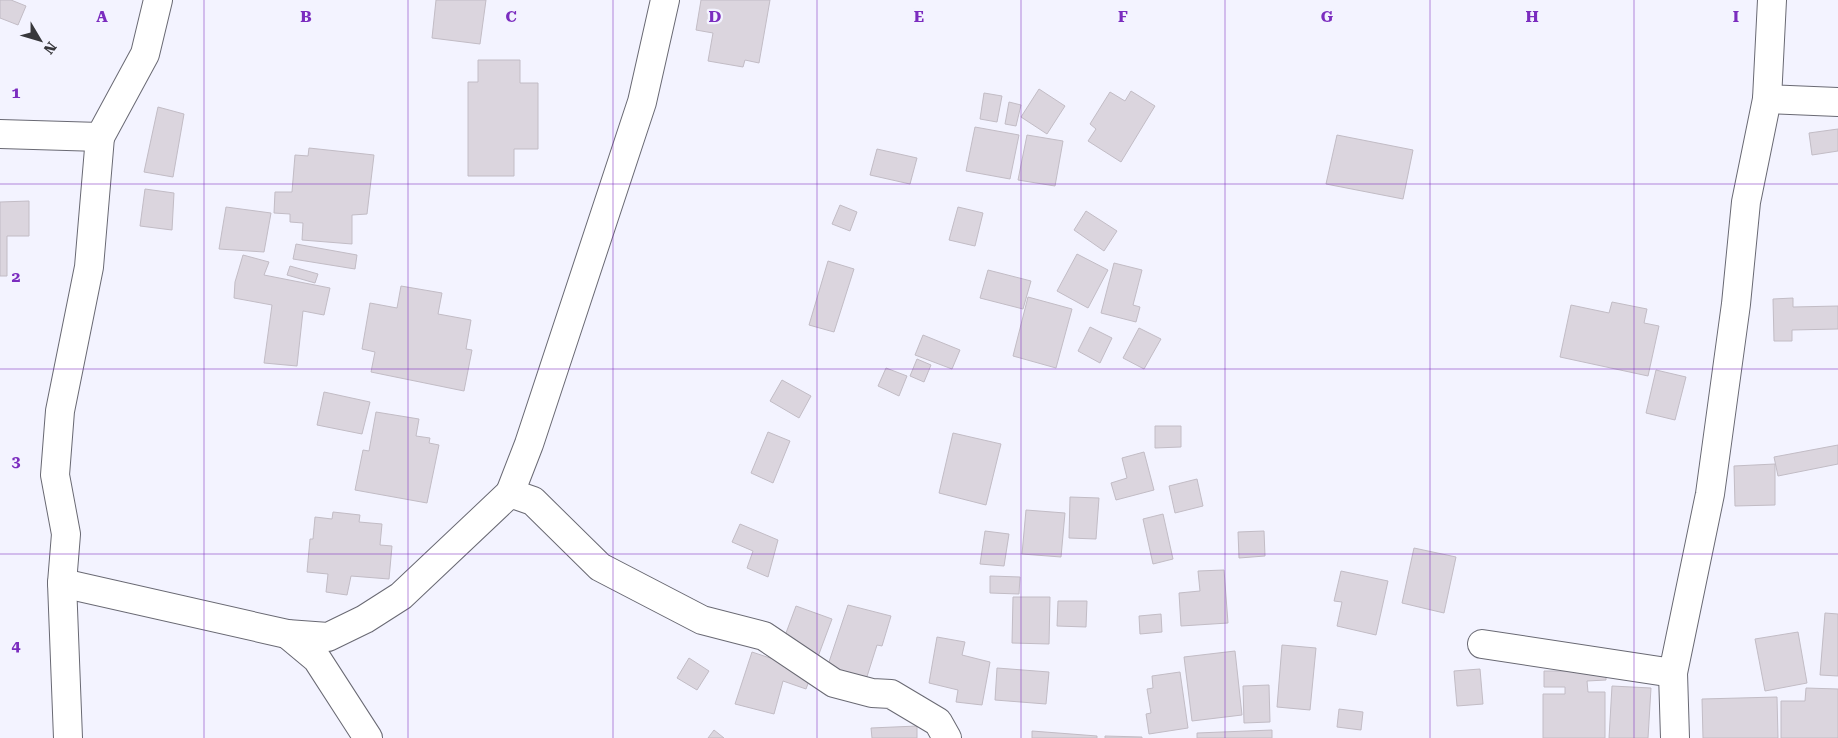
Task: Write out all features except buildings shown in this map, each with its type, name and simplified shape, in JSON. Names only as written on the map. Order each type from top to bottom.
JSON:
[{"type":"street","points":[[68,738],[62,583],[66,534],[55,475],[60,411],[89,267],[100,137],[145,54],[158,0]]},
{"type":"street","points":[[62,583],[288,634],[328,637],[365,619],[401,596],[510,493],[532,435],[642,102],[665,0]]},
{"type":"street","points":[[1675,738],[1673,673],[1710,494],[1736,304],[1746,202],[1767,100],[1772,0]]},
{"type":"street","points":[[1767,100],[1838,102]]},
{"type":"street","points":[[0,134],[100,137]]},
{"type":"street","points":[[510,493],[533,501],[600,567],[702,620],[764,636],[834,683],[872,693],[891,694],[938,722],[947,738]]},
{"type":"street","points":[[288,634],[317,659],[368,738]]},
{"type":"street","points":[[1482,644],[1673,673]]}]
